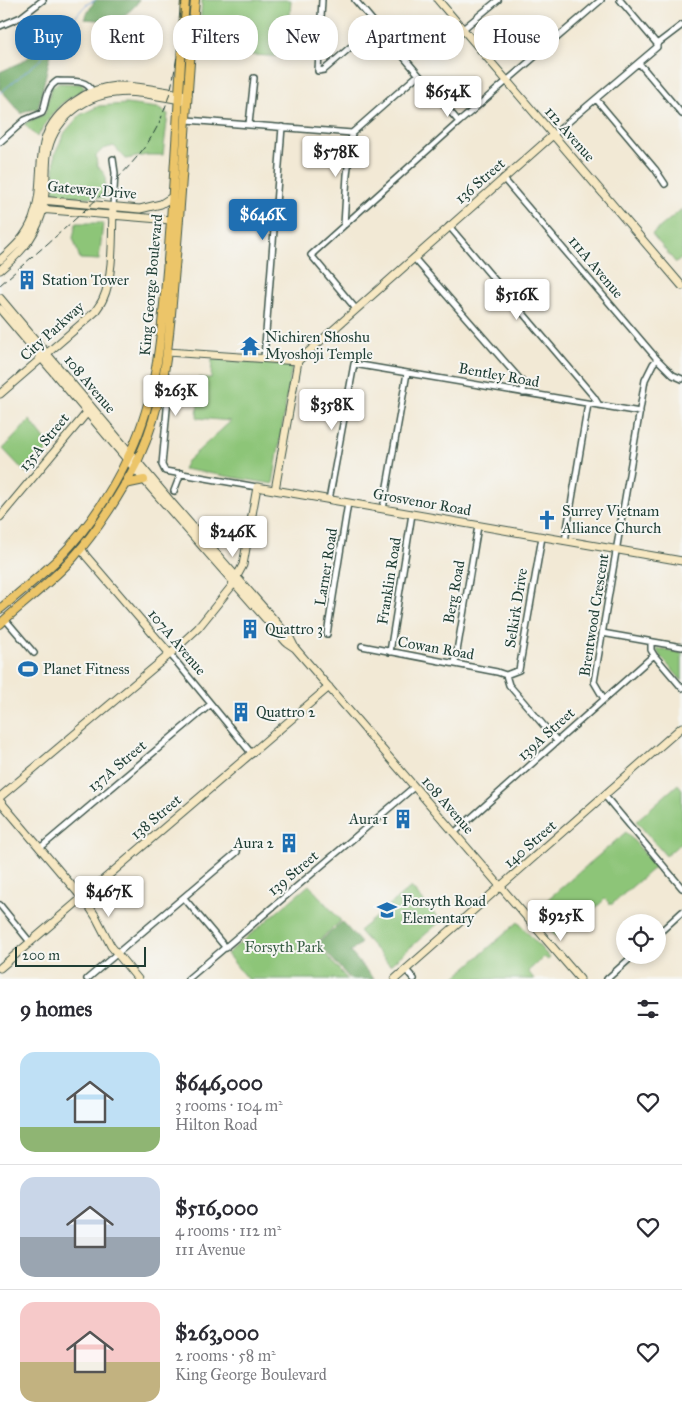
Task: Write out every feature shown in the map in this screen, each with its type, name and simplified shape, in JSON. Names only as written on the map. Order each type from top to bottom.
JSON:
[{"type":"main road","name":"King George Boulevard","points":[[2,620],[58,572],[81,548],[124,484],[135,464],[154,416],[165,371],[187,120],[184,97],[186,0]]},
{"type":"main road","name":"King George Boulevard","points":[[3,607],[42,574],[68,547],[108,494],[129,456],[151,392],[160,349],[172,197],[195,0]]},
{"type":"main road","name":"112 Avenue","points":[[438,0],[451,15]]},
{"type":"main road","name":"112 Avenue","points":[[464,30],[682,286]]},
{"type":"main road","points":[[40,200],[41,157],[48,132],[65,108],[80,97],[92,91],[110,86],[125,86],[184,97]]},
{"type":"main road","points":[[0,270],[18,255],[30,240],[39,209],[50,144],[61,123],[75,109],[92,99],[115,93],[184,97]]},
{"type":"main road","name":"136 Street","points":[[298,361],[553,135]]},
{"type":"main road","name":"Gateway Drive","points":[[39,209],[140,209],[161,204],[172,197]]},
{"type":"main road","name":"Gateway Drive","points":[[40,200],[171,220]]},
{"type":"main road","points":[[0,260],[24,237],[39,209]]},
{"type":"main road","name":"City Parkway","points":[[0,394],[94,312],[103,300],[110,268],[113,210]]},
{"type":"main road","name":"108 Avenue","points":[[0,298],[44,356],[235,580]]},
{"type":"main road","name":"108 Avenue","points":[[0,309],[44,356]]},
{"type":"main road","points":[[167,352],[298,361],[275,490]]},
{"type":"main road","name":"135A Street","points":[[0,517],[89,410]]},
{"type":"main road","name":"108 Avenue","points":[[135,464],[144,480],[290,638],[295,648],[580,979]]},
{"type":"main road","points":[[124,484],[144,480]]},
{"type":"main road","points":[[138,979],[106,939],[96,917],[82,898],[0,799],[198,628],[235,580],[242,565],[257,487]]},
{"type":"main road","name":"Grosvenor Road","points":[[257,487],[682,561]]},
{"type":"main road","name":"107A Avenue","points":[[81,548],[170,654]]},
{"type":"main road","points":[[2,620],[3,607]]},
{"type":"main road","name":"138 Street","points":[[0,968],[329,687]]},
{"type":"main road","name":"140 Street","points":[[395,979],[682,727]]},
{"type":"street","points":[[0,26],[21,18],[43,0]]},
{"type":"street","points":[[322,0],[318,71],[324,70],[348,49]]},
{"type":"street","points":[[355,0],[368,15]]},
{"type":"street","points":[[464,28],[498,0]]},
{"type":"street","points":[[356,309],[311,255],[506,80],[601,0]]},
{"type":"street","points":[[620,0],[657,44]]},
{"type":"street","name":"136 Street","points":[[553,135],[639,63],[657,47],[657,44],[682,25]]},
{"type":"street","points":[[405,60],[459,122]]},
{"type":"street","points":[[639,63],[682,113]]},
{"type":"street","points":[[344,225],[352,133],[418,75]]},
{"type":"street","points":[[249,124],[254,78]]},
{"type":"street","points":[[0,142],[25,120],[42,113],[48,89],[57,81],[84,82],[89,85],[92,91]]},
{"type":"street","points":[[596,99],[656,169],[665,184]]},
{"type":"street","points":[[187,120],[352,133]]},
{"type":"street","points":[[264,358],[282,127]]},
{"type":"street","name":"City Parkway","points":[[113,159],[115,173],[113,210]]},
{"type":"street","name":"111A Avenue","points":[[503,178],[657,359],[669,372],[682,379]]},
{"type":"street","points":[[449,226],[588,390],[598,405]]},
{"type":"street","points":[[414,258],[524,384],[523,392]]},
{"type":"street","name":"Brentwood Crescent","points":[[604,699],[594,682],[645,380],[657,359]]},
{"type":"street","name":"Bentley Road","points":[[329,500],[354,364],[640,412]]},
{"type":"street","name":"King George Boulevard","points":[[162,465],[169,388],[165,371]]},
{"type":"street","points":[[383,509],[407,373]]},
{"type":"street","points":[[566,541],[588,404]]},
{"type":"street","name":"Grosvenor Road","points":[[162,465],[165,471],[257,487]]},
{"type":"street","points":[[175,488],[181,473]]},
{"type":"street","name":"Larner Road","points":[[327,634],[348,503]]},
{"type":"street","name":"Franklin Road","points":[[390,652],[412,514]]},
{"type":"street","name":"Berg Road","points":[[455,663],[478,526]]},
{"type":"street","name":"Selkirk Drive","points":[[506,675],[519,670],[542,537]]},
{"type":"street","points":[[2,620],[34,653]]},
{"type":"street","points":[[602,633],[682,648]]},
{"type":"street","points":[[651,642],[651,650],[654,655],[682,688]]},
{"type":"street","name":"Cowan Road","points":[[362,646],[455,663],[506,675]]},
{"type":"street","name":"107A Avenue","points":[[170,654],[252,754]]},
{"type":"street","name":"139A Street","points":[[454,832],[654,655]]},
{"type":"street","points":[[506,675],[509,685],[557,741]]},
{"type":"street","name":"137A Street","points":[[40,848],[211,704]]},
{"type":"street","name":"139 Street","points":[[188,979],[414,787]]},
{"type":"street","points":[[605,796],[682,888]]},
{"type":"street","points":[[88,979],[237,852]]},
{"type":"street","points":[[184,898],[226,948]]},
{"type":"street","points":[[0,905],[30,942]]},
{"type":"street","points":[[666,927],[682,912]]},
{"type":"street","points":[[607,979],[624,964]]},
{"type":"street","points":[[406,970],[414,979]]},
{"type":"green space","points":[[95,0],[139,0],[125,15],[91,15],[91,20],[84,19]]},
{"type":"green space","points":[[202,0],[291,0],[290,15],[268,15],[268,56],[258,55],[258,15],[201,15]]},
{"type":"green space","points":[[25,60],[49,60],[38,109],[25,111],[22,114],[0,89],[0,72]]},
{"type":"green space","points":[[58,83],[82,84],[85,88],[61,104],[37,137],[25,123],[45,114],[51,88]]},
{"type":"green space","points":[[126,104],[158,108],[168,114],[163,155],[147,155],[126,159],[114,146],[103,149],[96,156],[97,165],[105,175],[106,198],[53,195],[55,153],[65,132],[80,115],[99,106]]},
{"type":"green space","points":[[682,209],[682,258],[676,263],[652,234]]},
{"type":"green space","points":[[76,223],[103,223],[99,260],[80,259],[73,238]]},
{"type":"green space","points":[[212,359],[292,365],[273,484],[183,469],[187,461],[231,421],[197,418],[199,378],[211,378]]},
{"type":"green space","points":[[30,420],[50,446],[29,473],[27,471],[26,473],[3,449]]},
{"type":"green space","points":[[656,648],[682,653],[682,681],[660,656]]},
{"type":"green space","points":[[678,784],[682,789],[682,842],[666,856],[636,821]]},
{"type":"green space","points":[[626,832],[656,866],[611,905],[605,899],[575,927],[556,937],[534,911]]},
{"type":"green space","name":"Forsyth Park","points":[[309,885],[341,921],[316,943],[347,979],[247,979],[227,954]]},
{"type":"green space","points":[[411,887],[441,921],[390,965],[359,931]]},
{"type":"green space","points":[[342,922],[361,943],[350,952],[374,979],[350,979],[318,943]]},
{"type":"green space","points":[[518,922],[550,958],[548,960],[544,957],[528,971],[534,979],[453,979]]},
{"type":"waterway","points":[[0,93],[41,59],[82,9],[87,4],[96,0]]},
{"type":"railway","points":[[0,285],[102,194],[136,158],[151,138],[162,116],[171,88],[180,29],[182,0]]},
{"type":"place","name":"Station Tower","points":[[27,280]]},
{"type":"place","name":"Nichiren Shoshu Myoshoji Temple","points":[[250,346]]},
{"type":"place","name":"Surrey Vietnam Alliance Church","points":[[547,520]]},
{"type":"place","name":"Quattro 3","points":[[250,629]]},
{"type":"place","name":"Planet Fitness","points":[[28,669]]},
{"type":"place","name":"Quattro 2","points":[[241,712]]},
{"type":"place","name":"Aura 1","points":[[403,819]]},
{"type":"place","name":"Aura 2","points":[[289,843]]},
{"type":"place","name":"Forsyth Road Elementary","points":[[387,910]]}]
